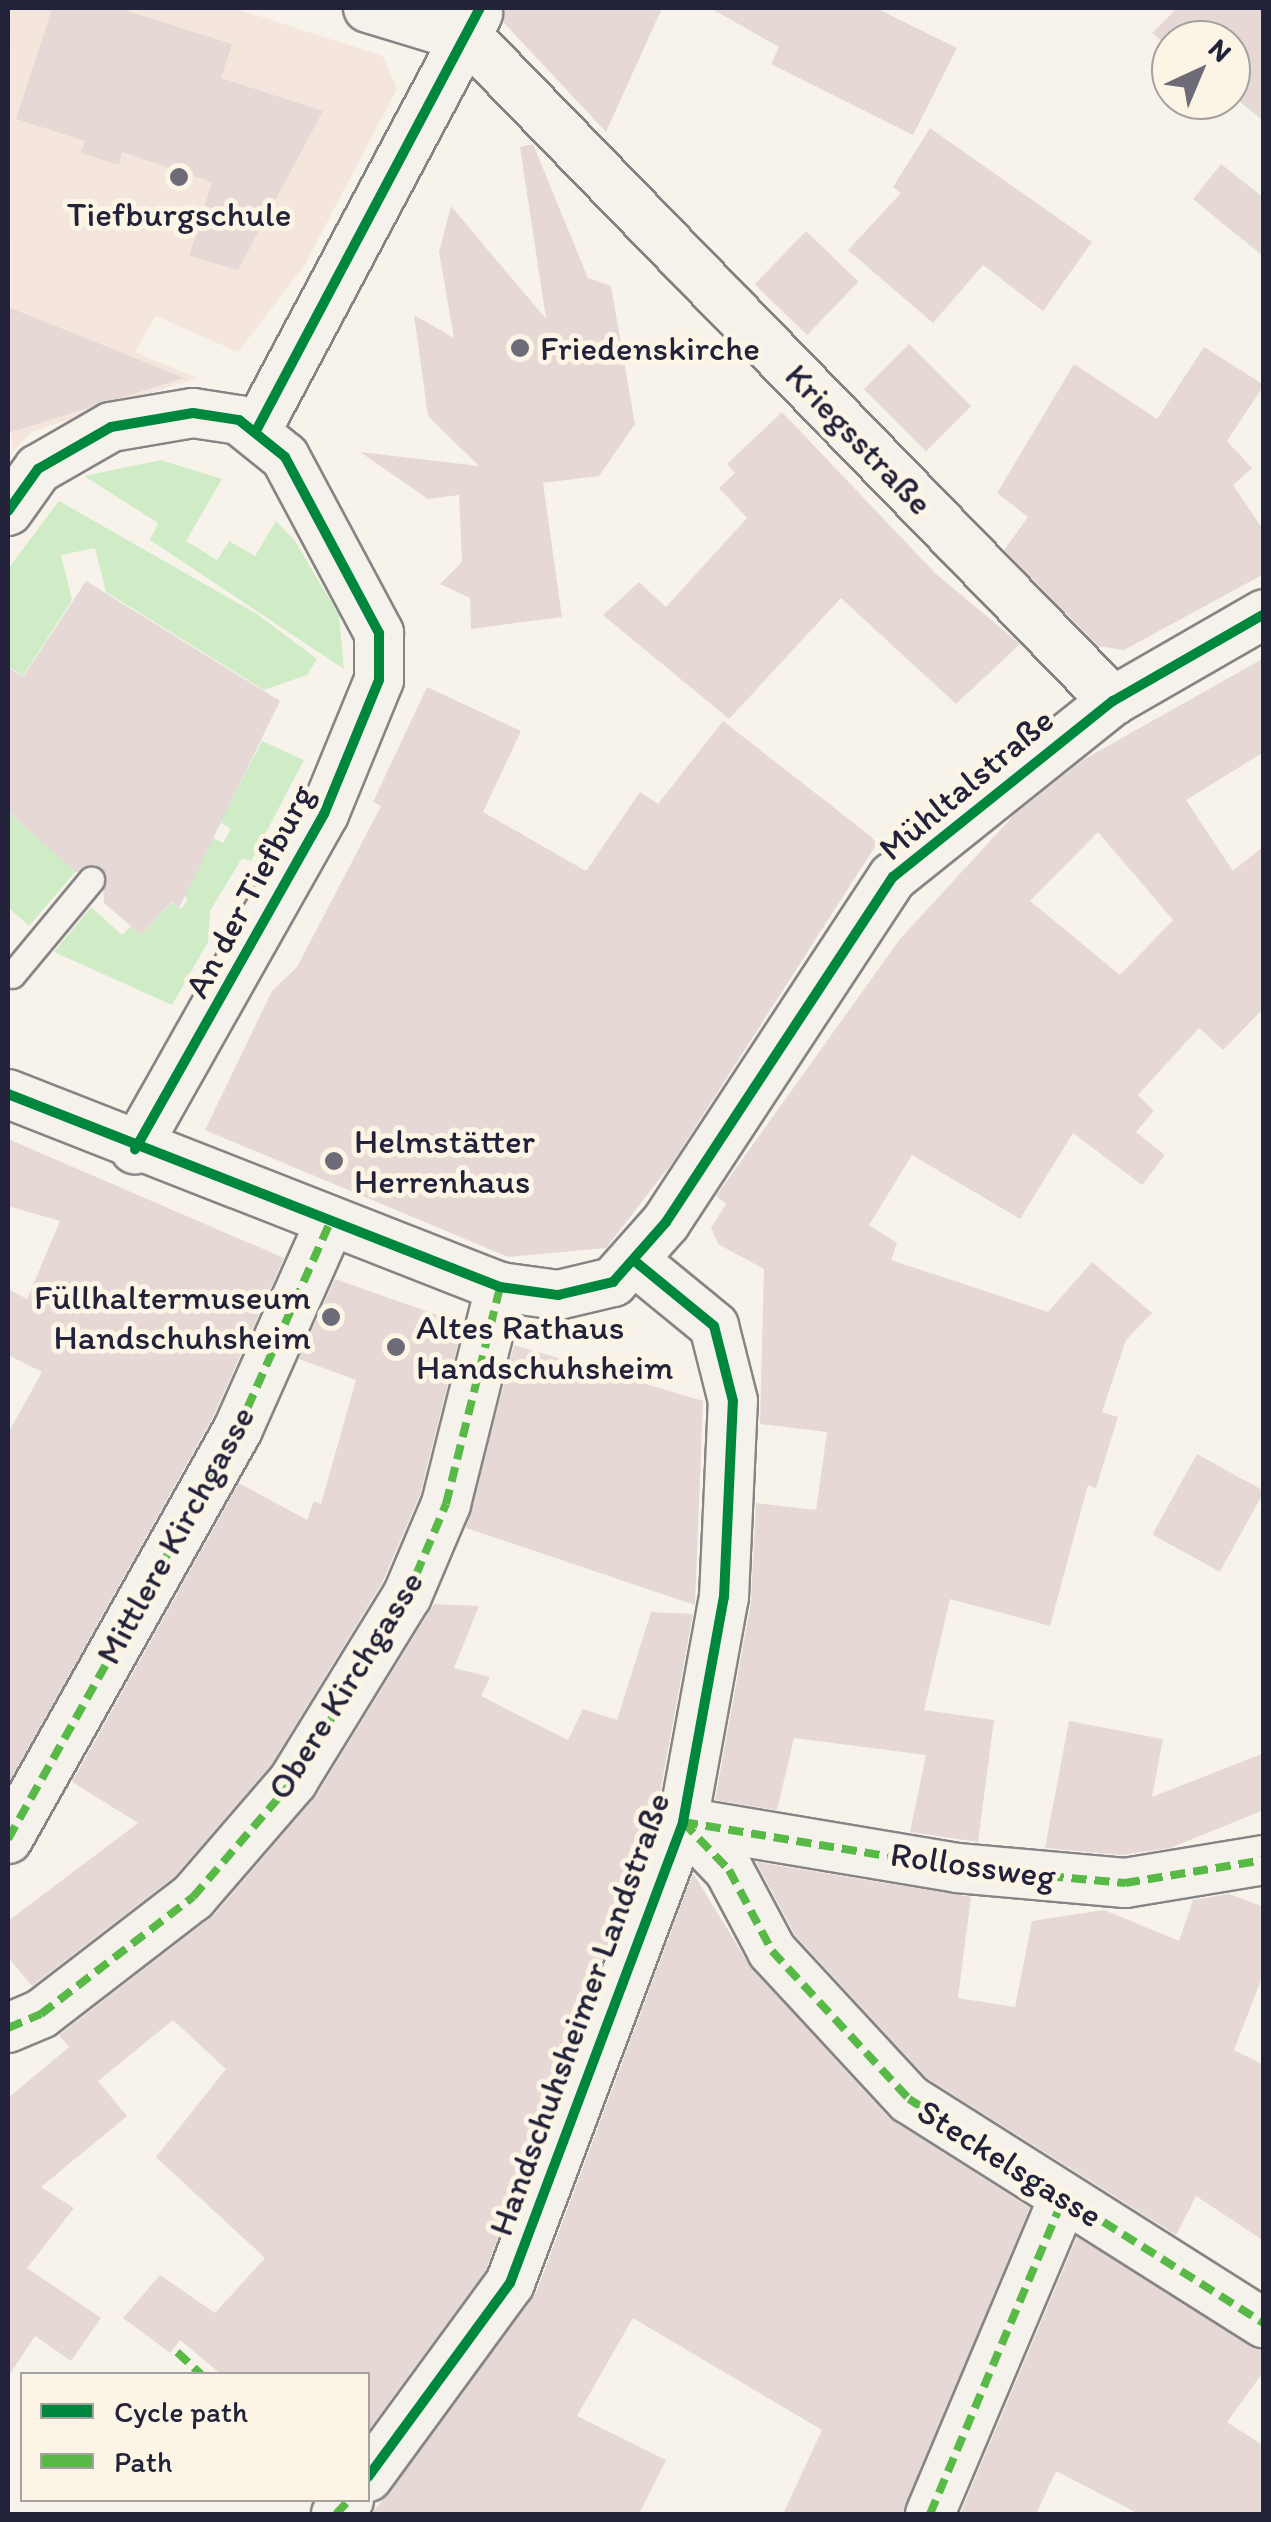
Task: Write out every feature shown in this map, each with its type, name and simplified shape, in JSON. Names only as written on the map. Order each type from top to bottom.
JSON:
[{"type":"street","name":"Kriegsstraße","points":[[368,8],[475,23],[1113,701]]},
{"type":"street","points":[[8,511],[38,470],[111,427],[194,413],[257,429],[475,23]]},
{"type":"street","name":"An der Tiefburg","points":[[135,1150],[324,814],[379,680],[371,611],[285,456],[257,429]]},
{"type":"street","name":"Mühltalstraße","points":[[636,1264],[892,878],[1113,701],[1264,614]]},
{"type":"street","points":[[8,1094],[135,1150],[500,1287],[574,1293],[636,1264]]},
{"type":"street","name":"Mittlere Kirchgasse","points":[[8,1839],[238,1428],[329,1225]]},
{"type":"street","name":"Handschuhsheimer Landstraße","points":[[370,2474],[510,2283],[683,1822],[724,1598],[733,1402],[714,1326],[636,1264]]},
{"type":"street","name":"Obere Kirchgasse","points":[[8,2028],[41,2014],[193,1897],[294,1781],[407,1596],[446,1504],[500,1287]]},
{"type":"street","name":"Rollossweg","points":[[683,1822],[957,1868],[1125,1883],[1264,1860]]},
{"type":"street","name":"Steckelsgasse","points":[[683,1822],[730,1870],[772,1951],[840,2033],[932,2118],[1264,2323]]},
{"type":"street","points":[[930,2514],[1063,2199]]},
{"type":"lane","points":[[12,975],[91,880]]},
{"type":"shaded area","name":"Tiefburgschule","points":[[10,8],[234,8],[383,56],[397,89],[304,266],[238,352],[156,316],[135,352],[197,378],[33,431],[12,452]]},
{"type":"green space","points":[[161,460],[222,479],[186,541],[217,560],[229,541],[255,556],[276,521],[295,541],[339,615],[344,669],[150,540],[158,523],[84,476]]},
{"type":"green space","points":[[59,501],[257,614],[317,659],[307,675],[264,690],[106,592],[95,548],[61,555],[72,600],[23,676],[8,666],[8,569]]},
{"type":"green space","points":[[262,741],[304,760],[251,861],[242,858],[210,911],[208,942],[172,1005],[54,952],[91,907],[122,935],[131,926],[141,935],[172,902],[181,909],[188,899],[179,891],[211,837],[223,843],[231,829],[220,822]]},
{"type":"green space","points":[[8,813],[77,870],[29,926],[8,907]]},
{"type":"building","points":[[52,8],[118,8],[232,44],[221,78],[323,111],[238,270],[189,256],[212,182],[122,152],[119,165],[81,153],[85,141],[16,119]]},
{"type":"building","points":[[504,8],[662,8],[606,132],[503,22]]},
{"type":"building","points":[[710,8],[876,8],[957,48],[913,135],[771,64],[779,47]]},
{"type":"building","points":[[1177,8],[1264,8],[1264,121],[1251,111],[1251,20],[1165,20]]},
{"type":"building","points":[[930,128],[1092,242],[1043,311],[983,265],[933,323],[848,250],[901,193],[893,187]]},
{"type":"building","name":"Friedenskirche","points":[[533,144],[588,278],[611,286],[635,424],[599,476],[543,483],[562,617],[471,629],[470,598],[440,584],[462,562],[459,495],[428,499],[360,452],[479,466],[428,416],[414,315],[454,338],[439,252],[451,206],[546,319],[520,147]]},
{"type":"building","points":[[1221,164],[1264,198],[1264,257],[1193,199]]},
{"type":"building","points":[[806,231],[859,282],[807,335],[755,284]]},
{"type":"building","points":[[8,307],[108,347],[184,378],[8,433]]},
{"type":"building","points":[[909,344],[971,406],[926,451],[864,389]]},
{"type":"building","points":[[1204,347],[1264,385],[1227,441],[1252,468],[1233,485],[1264,531],[1264,574],[1124,650],[1098,646],[1004,550],[1028,517],[997,493],[1074,364],[1157,419]]},
{"type":"building","points":[[782,412],[935,573],[1020,644],[956,704],[841,598],[729,719],[603,615],[639,582],[666,607],[747,518],[719,488],[735,473],[727,464]]},
{"type":"building","points":[[86,581],[280,701],[179,908],[172,901],[141,935],[104,903],[102,868],[76,872],[8,812],[8,667],[23,677]]},
{"type":"building","points":[[1264,658],[1264,752],[1186,800],[1233,871],[1264,846],[1264,1008],[1223,1050],[1199,1028],[1138,1095],[1154,1111],[1136,1132],[1165,1155],[1142,1185],[1073,1133],[1020,1219],[912,1155],[869,1225],[897,1243],[891,1260],[1048,1312],[1092,1262],[1152,1313],[1126,1340],[1102,1412],[1118,1417],[1096,1488],[1088,1485],[1050,1626],[950,1599],[924,1710],[994,1720],[978,1842],[910,1832],[926,1755],[794,1738],[777,1810],[715,1800],[751,1602],[756,1503],[816,1510],[827,1432],[760,1424],[764,1269],[718,1244],[711,1228],[726,1204],[716,1196],[900,939],[1014,815],[1083,760]],"holes":[[[1098,832],[1173,920],[1120,975],[1030,901]]]},
{"type":"building","points":[[427,687],[521,731],[483,812],[586,871],[640,792],[658,804],[723,721],[878,842],[672,1163],[606,1248],[508,1257],[205,1130],[272,991],[297,967],[381,806],[373,802]]},
{"type":"building","points":[[8,1139],[284,1258],[213,1417],[8,1784],[8,1433],[42,1372],[8,1355],[8,1289],[27,1299],[60,1221],[8,1206]]},
{"type":"building","points":[[335,1279],[463,1324],[420,1495],[382,1583],[271,1765],[174,1877],[32,1986],[8,1957],[8,1921],[138,1823],[72,1782],[239,1483],[307,1520],[314,1501],[321,1504],[356,1380],[299,1359]]},
{"type":"building","points":[[514,1345],[703,1401],[695,1605],[466,1528]]},
{"type":"building","points":[[1197,1454],[1264,1491],[1220,1572],[1152,1534]]},
{"type":"building","points":[[434,1604],[479,1606],[454,1668],[490,1677],[481,1696],[568,1740],[583,1709],[617,1720],[651,1612],[693,1614],[656,1815],[486,2270],[370,2428],[370,2372],[219,2372],[180,2340],[170,2353],[123,2318],[160,2275],[215,2313],[265,2258],[156,2157],[226,2069],[173,2020],[98,2081],[127,2116],[41,2187],[74,2208],[27,2268],[101,2318],[71,2361],[35,2336],[8,2377],[8,2098],[69,2047],[59,2035],[214,1915],[316,1796]]},
{"type":"building","points":[[1069,1721],[1163,1739],[1152,1797],[1264,1753],[1264,1810],[1170,1848],[1121,1855],[1045,1848]]},
{"type":"building","points":[[756,1862],[971,1897],[958,1998],[1015,2007],[1032,1921],[1104,1910],[1179,1941],[1193,1900],[1229,1894],[1264,1907],[1264,1972],[1234,2050],[1264,2065],[1264,2241],[1196,2196],[1176,2235],[927,2078],[795,1935]]},
{"type":"building","points":[[693,1873],[752,1969],[889,2118],[1030,2208],[903,2514],[783,2514],[822,2430],[633,2318],[577,2416],[666,2460],[639,2514],[372,2514],[536,2293]]},
{"type":"building","points":[[1077,2237],[1264,2350],[1264,2371],[1227,2422],[1264,2446],[1264,2514],[1139,2514],[1056,2471],[1036,2514],[960,2514]]},
{"type":"marked path","points":[[8,1839],[238,1429],[329,1225]]},
{"type":"marked path","points":[[8,2028],[41,2014],[193,1897],[293,1781],[407,1596],[446,1504],[500,1287]]},
{"type":"marked path","points":[[683,1822],[729,1870],[772,1951],[909,2099],[1264,2323]]},
{"type":"marked path","points":[[683,1822],[957,1868],[1125,1883],[1264,1860]]},
{"type":"marked path","points":[[930,2514],[1063,2199]]},
{"type":"marked path","points":[[177,2352],[199,2372]]},
{"type":"marked path","points":[[336,2514],[347,2502]]},
{"type":"cycle path","points":[[257,429],[480,8]]},
{"type":"cycle path","points":[[8,511],[38,469],[111,427],[193,413],[239,420],[285,457],[379,633],[379,680],[324,814],[135,1149]]},
{"type":"cycle path","points":[[8,1094],[500,1287],[558,1295],[613,1282],[666,1222],[893,877],[1113,701],[1264,614]]},
{"type":"cycle path","points":[[370,2474],[510,2283],[683,1822],[724,1597],[733,1401],[714,1326],[637,1263]]},
{"type":"place","name":"Tiefburgschule","points":[[179,177]]},
{"type":"place","name":"Friedenskirche","points":[[520,348]]},
{"type":"place","name":"Helmstätter Herrenhaus","points":[[334,1161]]},
{"type":"place","name":"Füllhaltermuseum Handschuhsheim","points":[[331,1317]]},
{"type":"place","name":"Altes Rathaus Handschuhsheim","points":[[396,1347]]}]
